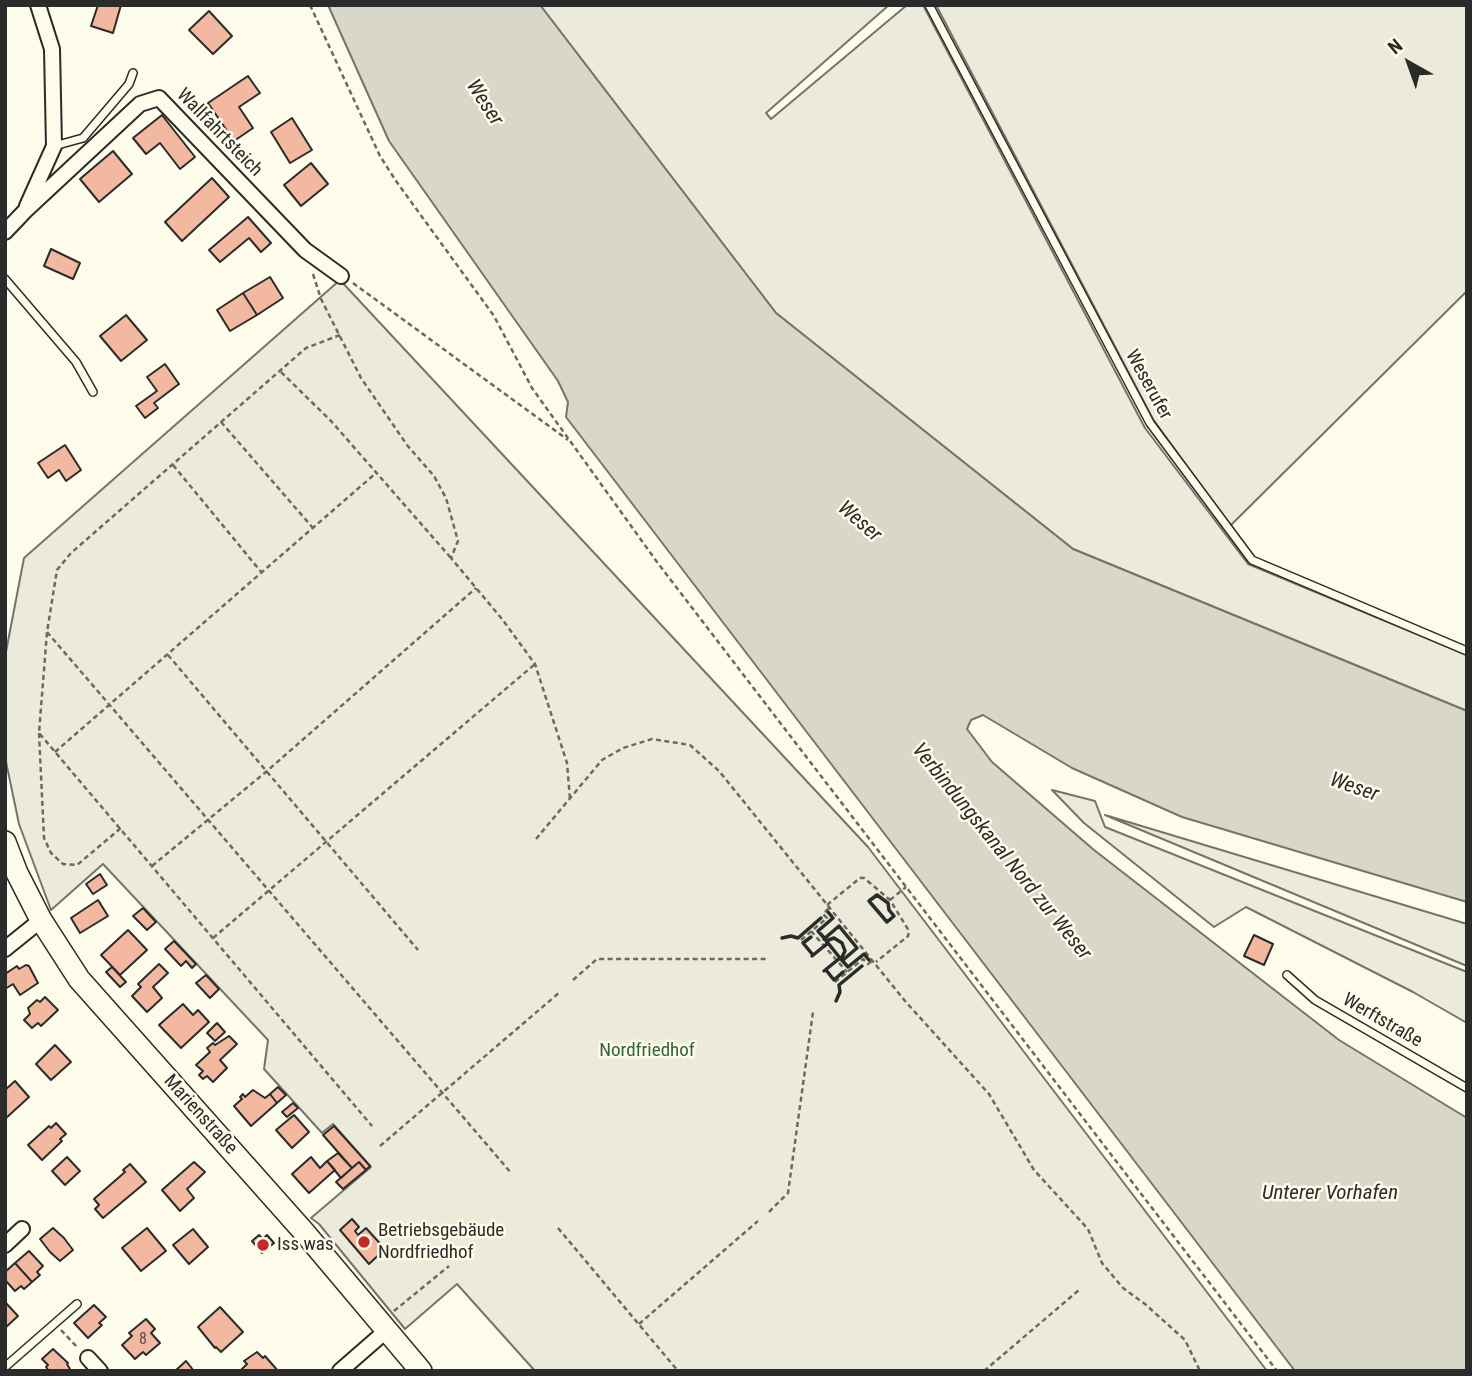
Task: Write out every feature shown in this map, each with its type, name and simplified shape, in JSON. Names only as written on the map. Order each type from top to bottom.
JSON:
[{"type":"main road","name":"Marienstraße","points":[[5,842],[41,920],[79,979],[310,1240],[388,1323],[421,1371]]},
{"type":"street","points":[[25,211],[54,146],[52,49],[38,5]]},
{"type":"street","name":"Wallfahrtsteich","points":[[5,232],[140,104],[159,98],[305,250],[341,276]]},
{"type":"street","points":[[5,949],[41,920]]},
{"type":"street","points":[[5,1245],[22,1229]]},
{"type":"street","points":[[340,1371],[388,1323]]},
{"type":"street","points":[[88,1358],[100,1371]]},
{"type":"lane","name":"Weserufer","points":[[929,5],[1150,423],[1252,561],[1467,651]]},
{"type":"lane","points":[[54,146],[83,138],[129,84],[133,73]]},
{"type":"lane","points":[[5,279],[76,362],[93,392]]},
{"type":"lane","name":"Werftstraße","points":[[1287,975],[1315,1000],[1467,1088]]},
{"type":"lane","points":[[5,1367],[77,1304]]},
{"type":"path","points":[[310,5],[380,156],[494,316],[532,388],[570,442],[657,562],[1277,1371]]},
{"type":"path","points":[[305,250],[321,299],[361,378],[389,422],[434,476],[446,498],[458,541],[451,558]]},
{"type":"path","points":[[361,287],[570,442]]},
{"type":"path","points":[[121,828],[77,865],[63,864],[51,853],[44,838],[39,733],[47,632],[57,570],[71,552],[306,348],[340,335]]},
{"type":"path","points":[[280,371],[331,421],[451,558],[535,664],[567,764],[569,799]]},
{"type":"path","points":[[221,422],[313,529]]},
{"type":"path","points":[[173,465],[262,573]]},
{"type":"path","points":[[55,752],[376,473]]},
{"type":"path","points":[[152,866],[267,771],[476,588]]},
{"type":"path","points":[[47,632],[512,1174]]},
{"type":"path","points":[[168,655],[418,950]]},
{"type":"path","points":[[213,938],[535,664]]},
{"type":"path","points":[[39,733],[372,1126]]},
{"type":"path","points":[[536,839],[602,760],[622,748],[652,739],[690,745],[719,771],[905,1001],[989,1094],[1034,1170],[1088,1229],[1102,1264],[1122,1288],[1145,1304],[1185,1340],[1200,1371]]},
{"type":"path","points":[[801,940],[827,918],[823,914],[828,907],[860,878],[869,880],[890,900],[909,931],[908,936],[874,961],[868,964],[863,959],[835,982]]},
{"type":"path","points":[[890,900],[906,887]]},
{"type":"path","points":[[811,931],[847,972]]},
{"type":"path","points":[[573,980],[597,959],[768,959]]},
{"type":"path","points":[[380,1146],[560,992]]},
{"type":"path","points":[[769,1212],[788,1193],[813,1012]]},
{"type":"path","points":[[639,1324],[758,1221]]},
{"type":"path","points":[[558,1228],[678,1371]]},
{"type":"path","points":[[388,1323],[449,1266]]},
{"type":"path","points":[[984,1371],[1079,1290]]},
{"type":"path","points":[[54,1324],[88,1358]]},
{"type":"green space","points":[[540,5],[889,5],[766,113],[771,119],[907,5],[923,5],[1145,428],[1248,564],[1467,655],[1467,711],[1073,549],[776,313]]},
{"type":"green space","points":[[936,5],[1467,5],[1467,291],[1230,526],[1153,419]]},
{"type":"green space","name":"Nordfriedhof","points":[[340,280],[868,847],[1267,1371],[535,1371],[457,1284],[405,1329],[319,1224],[311,1218],[371,1167],[333,1124],[322,1133],[264,1069],[268,1040],[103,864],[51,910],[19,824],[5,757],[5,657],[24,558]]},
{"type":"green space","points":[[1052,790],[1095,801],[1105,827],[1467,972],[1467,1023],[1413,992],[1246,907],[1214,927],[1084,823]]},
{"type":"green space","points":[[1105,815],[1467,924],[1467,966]]},
{"type":"water","points":[[328,5],[540,5],[776,313],[1073,549],[1467,711],[1467,902],[1182,817],[1072,768],[983,715],[971,720],[967,729],[992,762],[1094,850],[1339,1040],[1467,1118],[1467,1371],[1295,1371],[566,417],[568,402],[558,381],[389,141]]},
{"type":"building","points":[[98,5],[121,5],[113,33],[91,26]]},
{"type":"building","points":[[209,11],[232,36],[213,54],[189,30]]},
{"type":"building","points":[[248,76],[260,93],[239,107],[253,128],[234,141],[208,103]]},
{"type":"building","points":[[162,115],[195,157],[180,169],[160,143],[146,154],[133,138]]},
{"type":"building","points":[[292,118],[312,150],[290,163],[271,132]]},
{"type":"building","points":[[113,151],[132,174],[99,202],[80,179]]},
{"type":"building","points":[[311,163],[328,184],[301,206],[284,185]]},
{"type":"building","points":[[212,178],[229,197],[182,241],[165,222]]},
{"type":"building","points":[[248,217],[271,243],[261,252],[249,238],[220,262],[209,250]]},
{"type":"building","points":[[51,249],[80,263],[73,279],[44,266]]},
{"type":"building","points":[[270,277],[283,298],[257,315],[243,293]]},
{"type":"building","points":[[243,293],[257,315],[230,331],[217,310]]},
{"type":"building","points":[[126,315],[147,340],[121,361],[100,336]]},
{"type":"building","points":[[165,364],[179,384],[154,403],[158,408],[145,418],[136,406],[157,391],[147,377]]},
{"type":"building","points":[[65,445],[81,470],[66,481],[59,470],[48,478],[38,463]]},
{"type":"building","points":[[100,874],[107,885],[93,894],[86,884]]},
{"type":"building","points":[[98,900],[108,916],[80,933],[71,918]]},
{"type":"building","points":[[143,908],[156,922],[147,930],[133,916]]},
{"type":"building","points":[[128,930],[147,950],[120,975],[101,955]]},
{"type":"building","points":[[1254,935],[1273,944],[1264,965],[1244,956]]},
{"type":"building","points":[[174,941],[196,964],[192,968],[186,961],[181,966],[165,949]]},
{"type":"building","points":[[159,964],[168,973],[153,987],[162,998],[147,1012],[132,996],[141,987],[138,984]]},
{"type":"building","points":[[26,965],[38,983],[20,995],[13,984],[5,989],[5,974],[17,966],[19,969]]},
{"type":"building","points":[[112,967],[126,982],[120,987],[106,972]]},
{"type":"building","points":[[206,975],[219,989],[210,998],[196,983]]},
{"type":"building","points":[[45,997],[58,1010],[41,1026],[38,1023],[32,1028],[24,1020],[30,1014],[28,1008]]},
{"type":"building","points":[[183,1004],[193,1015],[198,1010],[209,1022],[181,1048],[159,1025]]},
{"type":"building","points":[[217,1023],[225,1032],[215,1041],[207,1033]]},
{"type":"building","points":[[229,1036],[237,1044],[220,1060],[227,1068],[213,1082],[207,1076],[203,1079],[199,1075],[203,1071],[196,1065],[210,1052],[207,1048]]},
{"type":"building","points":[[55,1045],[71,1062],[51,1080],[36,1064]]},
{"type":"building","points":[[15,1081],[29,1097],[5,1119],[5,1090]]},
{"type":"building","points":[[278,1087],[286,1095],[277,1103],[270,1094]]},
{"type":"building","points":[[253,1090],[265,1098],[270,1094],[277,1103],[251,1126],[234,1106],[242,1099],[240,1097],[243,1094],[245,1097]]},
{"type":"building","points":[[293,1103],[298,1108],[287,1117],[282,1112]]},
{"type":"building","points":[[294,1115],[309,1132],[292,1148],[276,1130]]},
{"type":"building","points":[[56,1123],[66,1134],[42,1160],[28,1145]]},
{"type":"building","points":[[334,1126],[370,1166],[366,1170],[359,1162],[352,1168],[323,1135]]},
{"type":"building","points":[[338,1153],[352,1168],[341,1178],[327,1161]]},
{"type":"building","points":[[67,1157],[80,1171],[65,1185],[52,1171]]},
{"type":"building","points":[[311,1157],[320,1168],[327,1161],[335,1170],[309,1193],[292,1174]]},
{"type":"building","points":[[194,1162],[205,1172],[187,1189],[194,1198],[180,1211],[162,1190]]},
{"type":"building","points":[[359,1162],[366,1170],[343,1189],[336,1182]]},
{"type":"building","points":[[130,1164],[146,1182],[103,1218],[95,1209],[99,1205],[94,1199],[125,1172],[123,1170]]},
{"type":"building","name":"Betriebsgebäude Nordfriedhof","points":[[352,1219],[359,1227],[355,1231],[358,1235],[366,1228],[385,1249],[369,1264],[340,1230]]},
{"type":"building","points":[[53,1228],[73,1250],[60,1261],[40,1239]]},
{"type":"building","points":[[147,1228],[166,1251],[141,1271],[122,1248]]},
{"type":"building","points":[[193,1229],[208,1247],[189,1264],[173,1245]]},
{"type":"building","points":[[259,1235],[263,1239],[267,1235],[274,1243],[262,1253],[252,1241]]},
{"type":"building","points":[[29,1251],[43,1266],[37,1272],[40,1275],[32,1282],[15,1263]]},
{"type":"building","points":[[15,1263],[32,1282],[24,1289],[21,1286],[15,1291],[5,1280],[5,1272]]},
{"type":"building","points":[[5,1302],[18,1316],[5,1328]]},
{"type":"building","points":[[94,1305],[106,1317],[99,1323],[102,1325],[88,1338],[74,1323]]},
{"type":"building","points":[[220,1307],[243,1332],[221,1352],[198,1327]]},
{"type":"building","points":[[146,1319],[155,1329],[151,1333],[160,1343],[146,1355],[143,1352],[135,1359],[122,1345],[132,1336],[129,1333]]},
{"type":"building","points":[[53,1349],[68,1363],[71,1371],[49,1371],[46,1367],[48,1365],[42,1359]]},
{"type":"building","points":[[257,1352],[263,1358],[265,1356],[278,1371],[240,1371],[247,1364],[244,1361]]},
{"type":"building","points":[[186,1361],[194,1371],[175,1371]]},
{"type":"wall","points":[[877,895],[888,903],[894,916],[887,922],[869,901],[877,895]]},
{"type":"wall","points":[[826,940],[818,931],[833,918],[828,912]]},
{"type":"wall","points":[[782,938],[798,938],[821,918]]},
{"type":"wall","points":[[824,939],[839,926],[857,948],[843,960]]},
{"type":"wall","points":[[811,937],[803,943],[813,955]]},
{"type":"wall","points":[[826,941],[834,938],[842,943],[845,951],[841,959]]},
{"type":"wall","points":[[812,956],[828,943],[840,958],[824,971]]},
{"type":"wall","points":[[840,958],[848,967],[864,954],[869,960]]},
{"type":"wall","points":[[836,1001],[840,992],[839,985],[862,966]]},
{"type":"wall","points":[[826,970],[834,980],[843,972]]},
{"type":"place","name":"Betriebsgebäude Nordfriedhof","points":[[364,1242]]},
{"type":"place","name":"Iss was","points":[[263,1245]]},
{"type":"water label","name":"Weser","points":[[484,103]]},
{"type":"water label","name":"Weser","points":[[859,522]]},
{"type":"water label","name":"Weser","points":[[1354,788]]},
{"type":"water label","name":"Verbindungskanal Nord zur Weser","points":[[1001,852]]},
{"type":"water label","name":"Unterer Vorhafen","points":[[1330,1194]]}]
